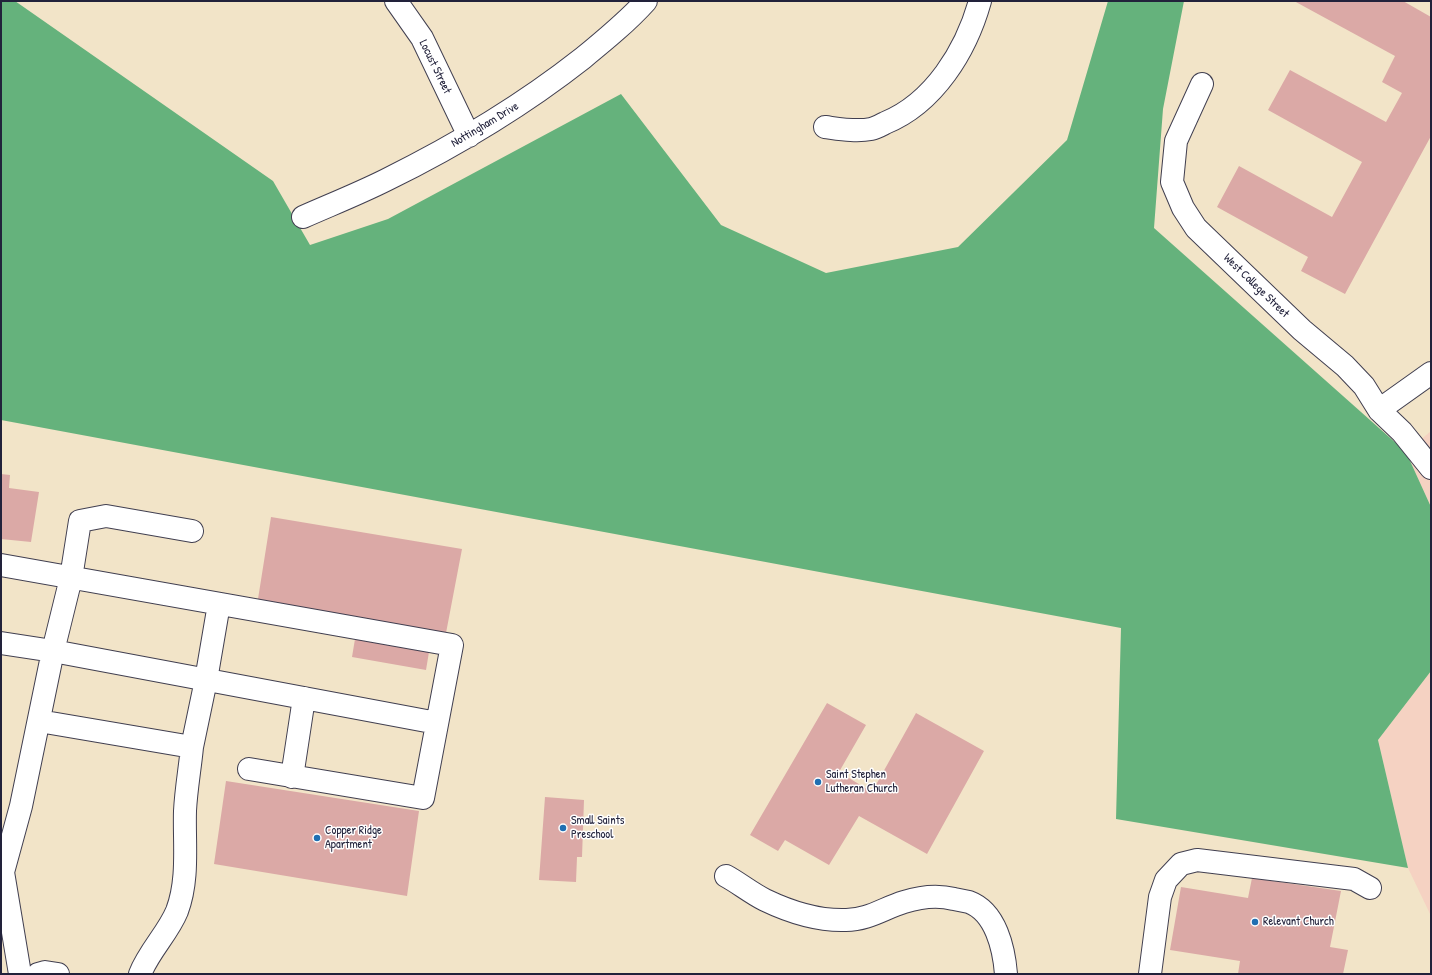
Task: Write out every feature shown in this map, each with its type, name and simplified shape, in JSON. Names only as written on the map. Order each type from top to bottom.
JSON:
[{"type":"street","name":"Locust Street","points":[[396,1],[422,38],[469,136]]},
{"type":"street","name":"Nottingham Drive","points":[[303,217],[385,181],[469,136],[516,107],[561,75],[604,41],[646,1]]},
{"type":"street","points":[[825,127],[849,130],[872,129],[898,118],[920,102],[943,77],[961,49],[980,1]]},
{"type":"street","name":"West College Street","points":[[1202,84],[1176,141],[1172,182],[1183,208],[1196,228],[1302,330],[1345,366],[1364,386],[1379,410],[1402,432],[1431,468]]},
{"type":"street","points":[[1379,410],[1431,373]]},
{"type":"street","points":[[20,974],[3,872],[21,806],[53,651],[71,578],[80,521],[106,516],[192,531]]},
{"type":"street","points":[[1,566],[452,645],[423,798],[248,769]]},
{"type":"street","points":[[140,974],[151,953],[172,921],[180,899],[186,864],[185,810],[192,747],[206,680],[219,604]]},
{"type":"street","points":[[1,643],[53,651],[437,723]]},
{"type":"street","points":[[292,776],[304,698]]},
{"type":"street","points":[[39,721],[192,747]]},
{"type":"street","points":[[1150,974],[1160,897],[1166,880],[1181,864],[1198,860],[1354,879],[1370,888]]},
{"type":"street","points":[[726,876],[764,899],[794,911],[824,919],[847,920],[868,917],[904,902],[926,897],[944,896],[970,902],[983,911],[994,927],[1001,942],[1006,974]]},
{"type":"street","points":[[38,974],[45,972],[58,974]]},
{"type":"shaded area","points":[[1431,431],[1431,507],[1406,452]]},
{"type":"shaded area","points":[[1431,671],[1431,916],[1408,868],[1378,740]]},
{"type":"green space","points":[[1,1],[15,1],[273,181],[310,245],[388,219],[621,94],[721,225],[826,273],[958,247],[1067,140],[1108,1],[1184,1],[1163,109],[1154,228],[1406,452],[1431,507],[1431,671],[1378,740],[1408,868],[1116,819],[1121,628],[1,420]]},
{"type":"building","points":[[1294,1],[1403,1],[1431,17],[1431,136],[1345,294],[1301,271],[1308,257],[1217,207],[1239,166],[1332,217],[1362,162],[1268,110],[1290,70],[1386,122],[1402,93],[1382,82],[1395,56]]},
{"type":"building","points":[[1,474],[10,475],[9,488],[39,492],[31,542],[1,539]]},
{"type":"building","points":[[271,517],[462,549],[446,633],[258,599]]},
{"type":"building","points":[[356,633],[430,646],[426,670],[352,657]]},
{"type":"building","points":[[827,703],[866,725],[839,772],[872,792],[916,713],[984,751],[927,854],[859,816],[829,865],[785,840],[778,851],[750,835]]},
{"type":"building","name":"Copper Ridge Apartment","points":[[226,781],[419,811],[407,896],[214,864]]},
{"type":"building","name":"Small Saints Preschool","points":[[545,797],[584,800],[582,857],[577,857],[576,882],[539,880]]},
{"type":"building","name":"Relevant Church","points":[[1252,878],[1341,891],[1330,947],[1348,950],[1343,974],[1238,974],[1240,961],[1170,950],[1181,887],[1248,898]]},
{"type":"place","name":"Saint Stephen Lutheran Church","points":[[818,782]]},
{"type":"place","name":"Small Saints Preschool","points":[[563,828]]},
{"type":"place","name":"Copper Ridge Apartment","points":[[317,838]]},
{"type":"place","name":"Relevant Church","points":[[1255,922]]}]
